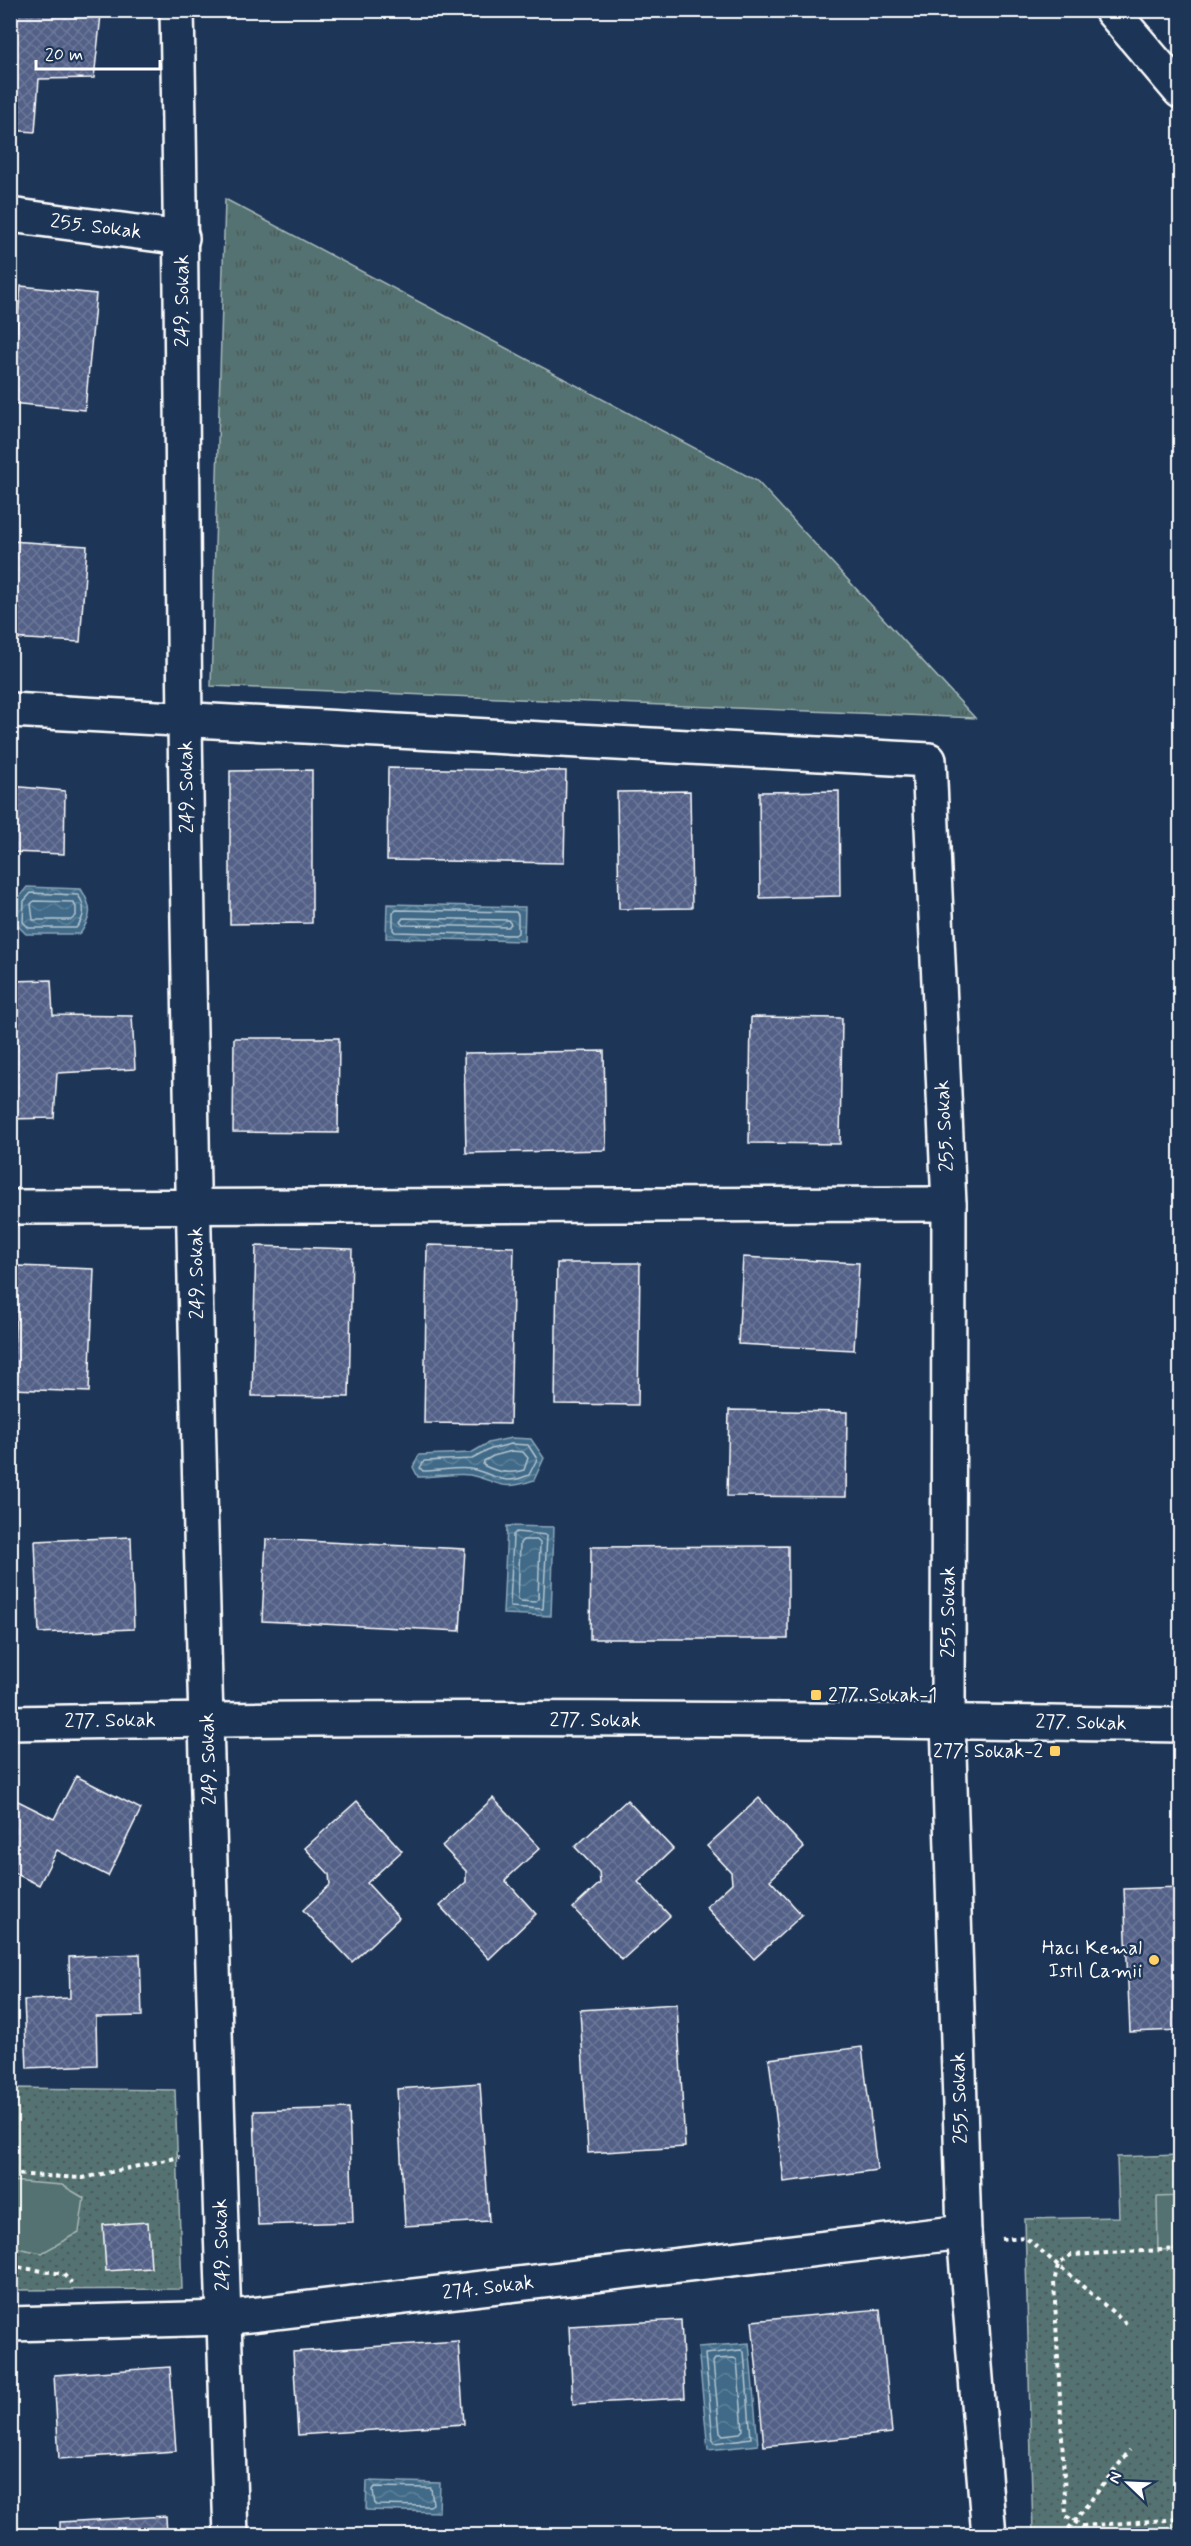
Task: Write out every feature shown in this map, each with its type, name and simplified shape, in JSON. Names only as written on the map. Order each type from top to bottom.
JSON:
[{"type":"street","name":"249. Sokak","points":[[177,10],[195,1207],[207,1719],[231,2535]]},
{"type":"street","points":[[1111,10],[1180,91]]},
{"type":"street","name":"255. Sokak","points":[[10,215],[182,238]]},
{"type":"street","points":[[10,710],[186,722]]},
{"type":"street","name":"255. Sokak","points":[[186,722],[929,760],[949,1204],[948,1721],[965,2237],[989,2535]]},
{"type":"street","points":[[10,1206],[949,1204]]},
{"type":"street","name":"277. Sokak","points":[[10,1723],[207,1719],[948,1721],[1180,1725]]},
{"type":"street","name":"274. Sokak","points":[[10,2324],[224,2319],[965,2237]]},
{"type":"path","points":[[10,2174],[83,2178],[177,2157],[219,2152]]},
{"type":"path","points":[[965,2237],[1026,2237],[1129,2326]]},
{"type":"path","points":[[1180,2249],[1071,2255],[1058,2265],[1054,2282],[1066,2516],[1082,2526],[1180,2519]]},
{"type":"path","points":[[1063,2535],[1130,2450]]},
{"type":"green space","points":[[225,199],[757,481],[975,718],[211,686]]},
{"type":"green space","points":[[11,2088],[175,2090],[182,2289],[11,2290]]},
{"type":"green space","points":[[1180,2155],[1180,2535],[1033,2535],[1025,2219],[1119,2217],[1117,2157]]},
{"type":"green space","points":[[10,2181],[62,2185],[84,2198],[79,2232],[42,2253],[11,2247]]},
{"type":"green space","points":[[1180,2196],[1180,2249],[1158,2250],[1157,2197]]},
{"type":"water","points":[[27,887],[81,889],[90,912],[80,934],[26,934],[17,925],[18,898]]},
{"type":"water","points":[[387,904],[525,907],[524,941],[386,938]]},
{"type":"water","points":[[511,1438],[531,1439],[544,1458],[534,1480],[507,1486],[470,1475],[418,1477],[413,1467],[419,1455],[471,1453],[488,1443]]},
{"type":"water","points":[[507,1526],[554,1527],[551,1616],[503,1614]]},
{"type":"water","points":[[749,2343],[758,2445],[708,2450],[698,2347]]},
{"type":"water","points":[[367,2481],[440,2483],[439,2512],[366,2510]]},
{"type":"building","points":[[10,10],[101,15],[94,78],[39,79],[35,132],[10,130]]},
{"type":"building","points":[[21,286],[96,294],[85,410],[10,403]]},
{"type":"building","points":[[10,541],[87,546],[80,642],[10,638]]},
{"type":"building","points":[[388,768],[566,771],[564,863],[387,860]]},
{"type":"building","points":[[312,770],[312,923],[230,924],[230,771]]},
{"type":"building","points":[[10,786],[65,791],[64,854],[10,852]]},
{"type":"building","points":[[690,791],[692,908],[619,909],[617,792]]},
{"type":"building","points":[[839,791],[840,896],[760,898],[759,792]]},
{"type":"building","points":[[51,980],[53,1015],[132,1016],[135,1069],[57,1073],[54,1118],[10,1119],[10,981]]},
{"type":"building","points":[[751,1017],[842,1018],[840,1144],[749,1143]]},
{"type":"building","points":[[234,1038],[339,1038],[338,1133],[233,1132]]},
{"type":"building","points":[[604,1051],[606,1150],[466,1153],[464,1053]]},
{"type":"building","points":[[427,1245],[514,1247],[510,1424],[424,1423]]},
{"type":"building","points":[[256,1246],[352,1249],[349,1397],[252,1396]]},
{"type":"building","points":[[743,1257],[859,1263],[854,1350],[738,1344]]},
{"type":"building","points":[[557,1263],[640,1263],[638,1405],[555,1404]]},
{"type":"building","points":[[18,1266],[94,1269],[89,1392],[12,1389]]},
{"type":"building","points":[[729,1410],[847,1412],[846,1497],[727,1496]]},
{"type":"building","points":[[131,1537],[134,1629],[39,1633],[35,1541]]},
{"type":"building","points":[[266,1539],[465,1549],[460,1631],[262,1621]]},
{"type":"building","points":[[788,1546],[788,1639],[590,1639],[591,1547]]},
{"type":"building","points":[[76,1776],[141,1809],[108,1876],[57,1850],[39,1885],[10,1871],[12,1798],[54,1819]]},
{"type":"building","points":[[493,1798],[540,1848],[505,1880],[536,1914],[489,1959],[440,1906],[466,1882],[466,1871],[442,1846]]},
{"type":"building","points":[[759,1798],[804,1848],[770,1880],[802,1915],[754,1959],[706,1907],[732,1883],[731,1872],[707,1846]]},
{"type":"building","points":[[627,1800],[673,1849],[638,1882],[670,1916],[622,1960],[573,1908],[600,1883],[599,1872],[575,1847]]},
{"type":"building","points":[[357,1801],[402,1851],[367,1883],[399,1918],[352,1962],[303,1910],[330,1885],[329,1874],[305,1848]]},
{"type":"building","name":"Hacı Kemal Istıl Camii","points":[[1180,1887],[1180,2030],[1130,2032],[1124,1889]]},
{"type":"building","points":[[140,1954],[142,2016],[96,2017],[97,2065],[27,2068],[24,2000],[70,1998],[69,1957]]},
{"type":"building","points":[[677,2004],[685,2147],[588,2153],[580,2010]]},
{"type":"building","points":[[862,2047],[877,2170],[784,2182],[769,2059]]},
{"type":"building","points":[[480,2083],[489,2221],[405,2226],[397,2089]]},
{"type":"building","points":[[349,2108],[353,2222],[258,2225],[254,2111]]},
{"type":"building","points":[[148,2222],[151,2268],[106,2271],[103,2225]]},
{"type":"building","points":[[880,2309],[892,2433],[764,2446],[752,2321]]},
{"type":"building","points":[[681,2320],[685,2398],[573,2404],[569,2326]]},
{"type":"building","points":[[458,2341],[464,2424],[298,2435],[293,2352]]},
{"type":"building","points":[[170,2367],[176,2451],[59,2459],[54,2375]]},
{"type":"building","points":[[166,2516],[167,2536],[60,2536],[60,2522]]},
{"type":"place","name":"277. Sokak-1","points":[[816,1695]]},
{"type":"place","name":"277. Sokak-2","points":[[1055,1751]]},
{"type":"place","name":"Hacı Kemal Istıl Camii","points":[[1154,1960]]}]
